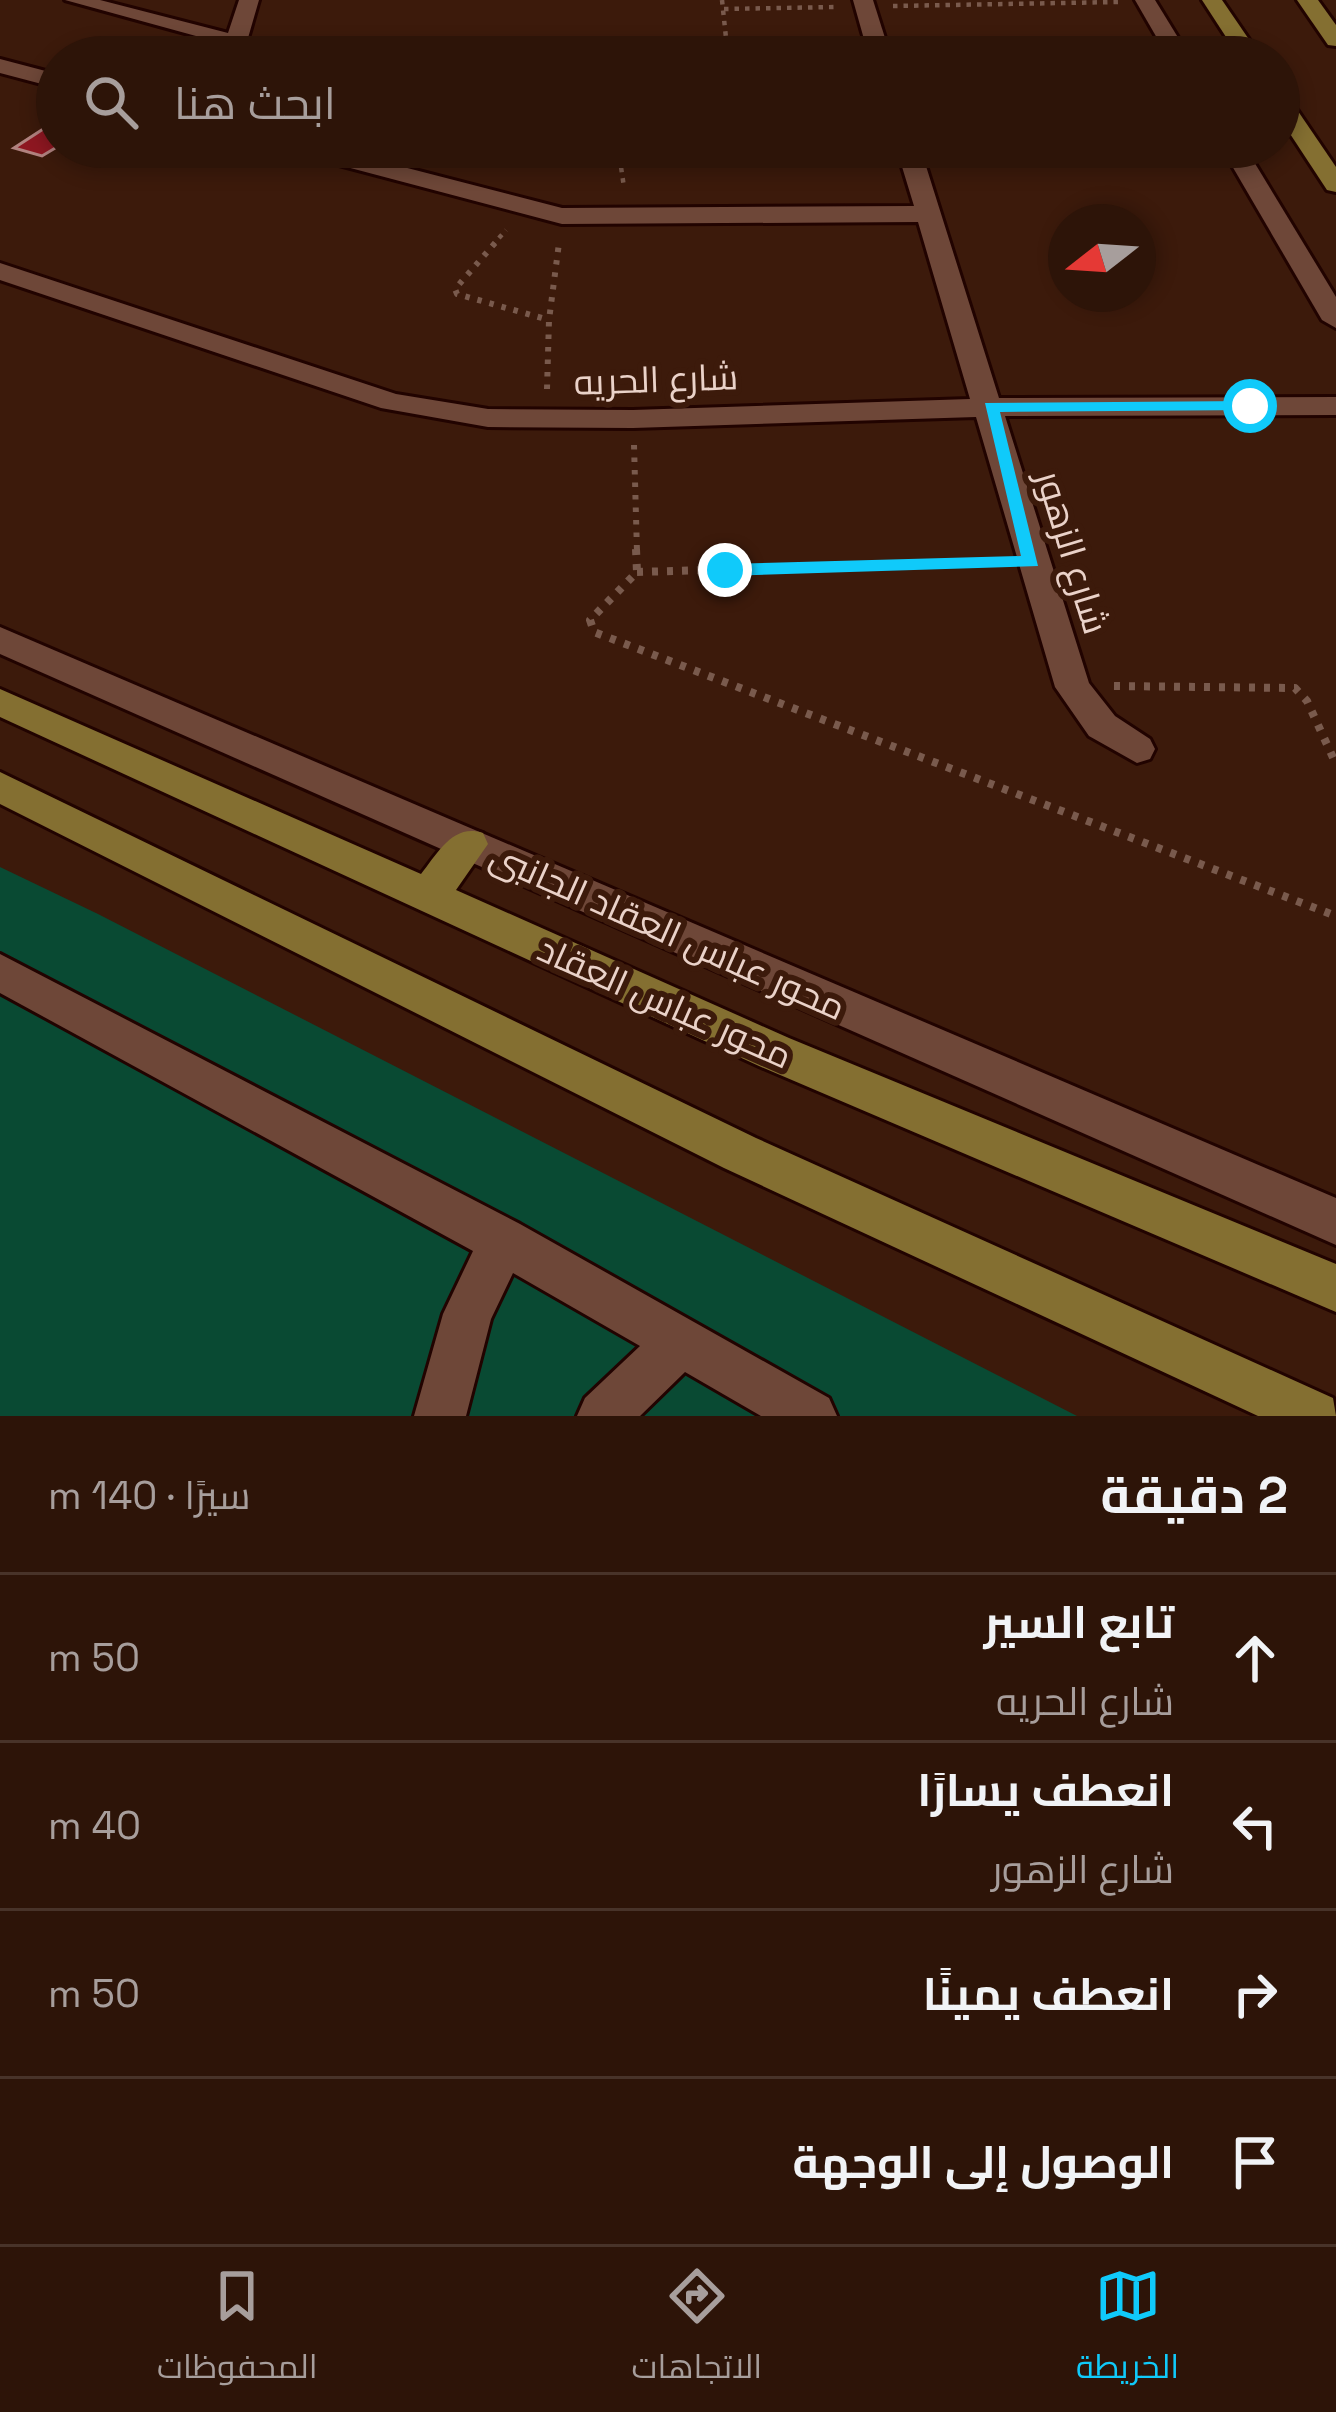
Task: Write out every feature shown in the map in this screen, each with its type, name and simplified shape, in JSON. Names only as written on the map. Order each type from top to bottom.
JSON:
[{"type":"main road","points":[[1212,0],[1236,36]]},
{"type":"main road","points":[[1307,0],[1336,40]]},
{"type":"main road","points":[[1300,131],[1336,185]]},
{"type":"main road","name":"محور عباس العقاد","points":[[0,702],[774,1052],[1336,1288]]},
{"type":"main road","points":[[0,787],[740,1153],[1315,1416]]},
{"type":"main road","points":[[427,896],[469,844]]},
{"type":"street","points":[[76,0],[213,36]]},
{"type":"street","points":[[238,36],[249,0]]},
{"type":"street","points":[[1146,1],[1167,36]]},
{"type":"street","points":[[864,3],[874,36]]},
{"type":"street","points":[[0,66],[36,75]]},
{"type":"street","points":[[375,168],[562,216],[929,214]]},
{"type":"street","name":"شارع الزهور","points":[[915,168],[1073,687],[1102,726],[1137,749]]},
{"type":"street","points":[[1246,168],[1336,320]]},
{"type":"street","name":"شارع الحريه","points":[[0,271],[391,402],[488,418],[547,421],[991,407],[1336,406]]},
{"type":"street","name":"محور عباس العقاد الجانبى","points":[[0,640],[1336,1222]]},
{"type":"street","points":[[0,972],[503,1241],[811,1416]]},
{"type":"street","points":[[440,1416],[468,1314],[503,1241]]},
{"type":"street","points":[[603,1416],[680,1343]]},
{"type":"path","points":[[722,0],[726,36]]},
{"type":"path","points":[[724,9],[1146,1]]},
{"type":"path","points":[[525,209],[455,289],[464,298],[549,320]]},
{"type":"path","points":[[547,421],[549,320],[562,216]]},
{"type":"path","points":[[633,419],[638,572]]},
{"type":"path","points":[[1032,562],[638,572],[590,620],[594,632],[1336,916]]},
{"type":"path","points":[[1073,687],[1295,688],[1307,700],[1336,764]]},
{"type":"green space","points":[[0,867],[98,914],[1077,1416],[0,1416]]},
{"type":"building","points":[[36,134],[36,154],[14,148]]},
{"type":"route","points":[[725,570],[1032,562],[991,407],[1250,406]]}]
